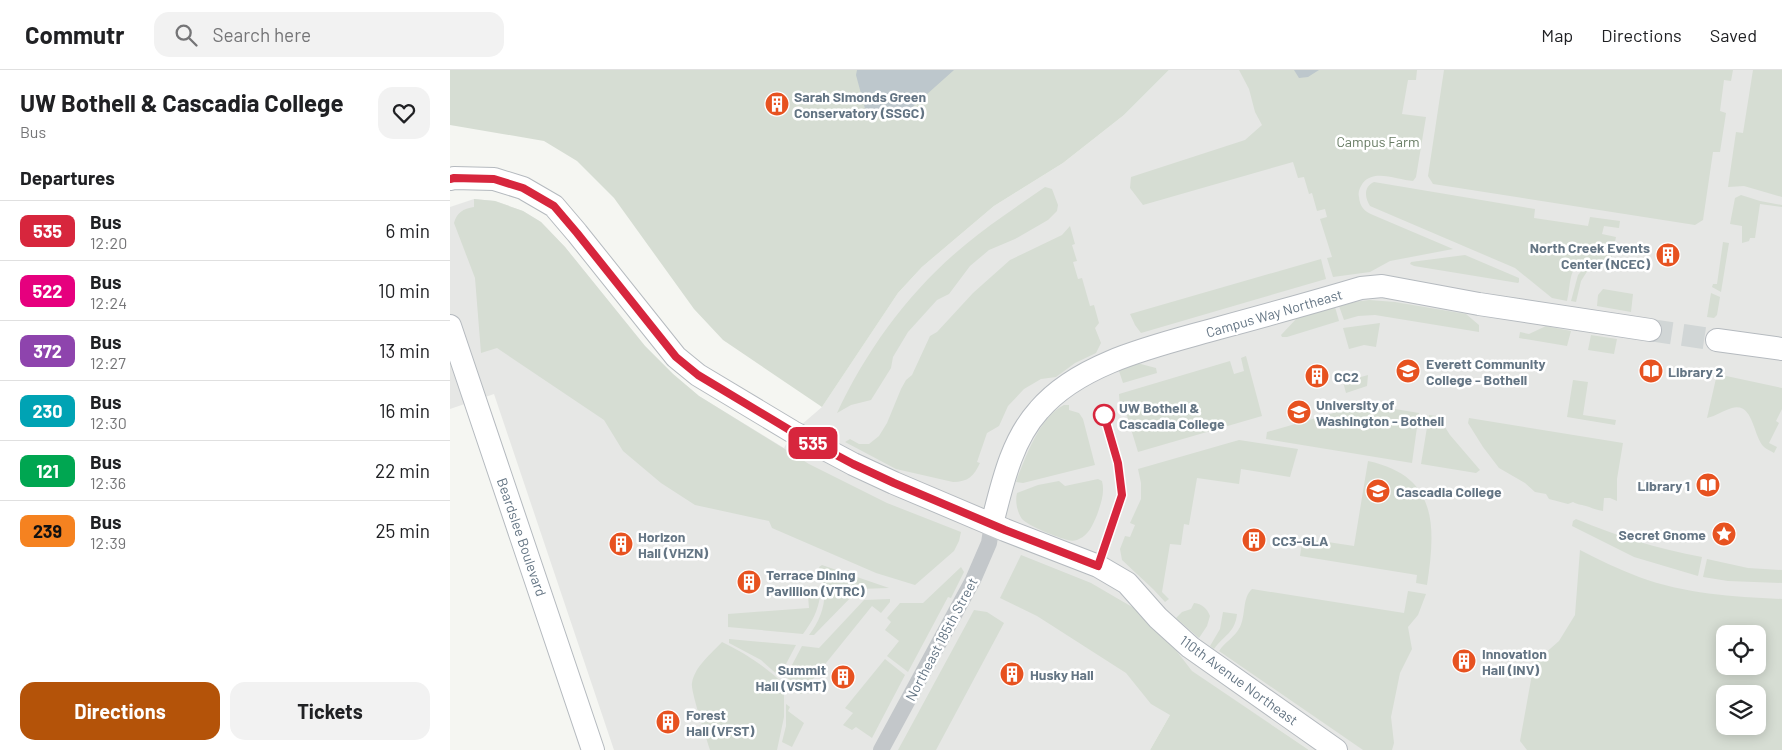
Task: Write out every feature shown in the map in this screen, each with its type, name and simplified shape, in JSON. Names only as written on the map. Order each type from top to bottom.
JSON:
[{"type":"street","name":"110th Avenue Northeast","points":[[450,179],[494,179],[523,188],[554,206],[676,357],[698,375],[800,436],[853,464],[992,524],[1098,566],[1128,583],[1158,618],[1190,647],[1336,750]]},
{"type":"street","name":"Campus Way Northeast","points":[[992,524],[1003,482],[1015,449],[1038,410],[1049,399],[1071,383],[1126,355],[1361,288],[1382,286],[1479,304],[1650,330]]},
{"type":"street","name":"Beardslee Boulevard","points":[[450,326],[593,750]]},
{"type":"street","points":[[1718,340],[1782,350]]},
{"type":"street","name":"Northeast 185th Street","points":[[881,750],[973,580],[988,543],[992,524]]},
{"type":"shaded area","points":[[857,70],[954,70],[907,112],[867,116],[856,75]]},
{"type":"shaded area","name":"University of Washington - Bothell","points":[[1169,70],[1782,70],[1782,750],[1309,750],[1192,672],[1150,750],[614,750],[494,394],[450,409],[450,207],[474,199],[495,201],[523,211],[541,222],[565,247],[645,346],[673,374],[699,396],[784,448],[793,432],[822,407],[898,293],[922,267],[994,206],[1063,163],[1124,115]]},
{"type":"shaded area","points":[[1294,70],[1319,70],[1308,77],[1299,78]]},
{"type":"green space","points":[[450,70],[1169,70],[1124,115],[1063,163],[994,206],[922,267],[898,293],[822,407],[723,340],[694,309],[614,198],[577,161],[544,141],[450,125]]},
{"type":"green space","name":"Campus Farm","points":[[1239,70],[1417,70],[1416,80],[1408,80],[1402,114],[1426,117],[1416,177],[1413,181],[1385,176],[1371,177],[1365,180],[1361,186],[1359,193],[1360,203],[1370,213],[1453,249],[1390,261],[1370,272],[1333,277],[1327,258],[1332,257],[1320,219],[1327,217],[1325,209],[1317,211],[1312,193],[1309,194],[1304,177],[1298,178],[1293,162],[1143,205],[1130,188],[1131,177],[1245,140],[1262,125],[1255,112],[1249,89]]},
{"type":"green space","points":[[1444,70],[1733,70],[1731,81],[1724,80],[1720,111],[1726,113],[1720,152],[1713,152],[1703,220],[1695,225],[1433,184],[1428,176]]},
{"type":"green space","points":[[1753,70],[1782,70],[1782,197],[1744,186],[1728,187],[1736,132],[1743,133]]},
{"type":"green space","points":[[1374,182],[1535,209],[1534,218],[1588,226],[1590,217],[1620,221],[1619,228],[1604,226],[1602,234],[1616,237],[1611,261],[1593,260],[1577,266],[1571,277],[1567,301],[1552,298],[1515,268],[1370,206],[1366,193],[1370,184]]},
{"type":"green space","points":[[1045,187],[1052,189],[1058,205],[1057,211],[1048,220],[1015,239],[989,250],[970,266],[949,294],[937,300],[908,332],[893,357],[891,368],[871,400],[851,405],[837,413],[876,344],[908,301],[926,281],[975,237]]},
{"type":"green space","points":[[1741,195],[1782,205],[1782,207],[1760,204],[1755,238],[1750,238],[1749,241],[1742,243],[1742,226],[1730,224],[1735,198]]},
{"type":"green space","points":[[474,199],[495,201],[523,211],[541,222],[565,247],[645,346],[673,374],[699,396],[809,464],[887,503],[961,532],[954,551],[915,585],[876,573],[772,528],[769,521],[695,505],[661,483],[623,451],[604,420],[497,348],[481,353],[475,278],[454,223],[461,212],[474,207]]},
{"type":"green space","points":[[1070,226],[1075,244],[1072,245],[1077,261],[1073,262],[1078,279],[1082,278],[1090,306],[1094,305],[1099,323],[1095,328],[1101,343],[1096,353],[1075,363],[1056,377],[1041,379],[1024,389],[1008,406],[999,426],[987,433],[977,462],[980,463],[973,475],[963,481],[953,482],[896,469],[845,442],[850,439],[859,444],[869,444],[879,436],[887,423],[901,389],[906,380],[912,375],[930,336],[937,332],[973,293],[1010,260],[1062,235]]},
{"type":"green space","points":[[1723,242],[1729,243],[1721,292],[1712,287],[1713,284],[1717,284]]},
{"type":"green space","points":[[1465,255],[1519,278],[1519,282],[1410,264],[1411,262]]},
{"type":"green space","points":[[1321,259],[1326,279],[1141,333],[1130,314]]},
{"type":"green space","points":[[1585,267],[1588,270],[1581,281],[1576,302],[1571,301],[1578,275]]},
{"type":"green space","points":[[1603,289],[1633,294],[1631,312],[1597,306],[1598,295]]},
{"type":"green space","points":[[1711,293],[1720,297],[1717,315],[1714,318],[1707,317]]},
{"type":"green space","points":[[1369,300],[1395,302],[1466,314],[1479,325],[1479,332],[1375,315],[1358,316],[1344,320],[1339,306]]},
{"type":"green space","points":[[1335,307],[1339,321],[1282,337],[1281,335],[1298,317]]},
{"type":"green space","points":[[1380,323],[1376,347],[1364,345],[1349,349],[1343,328]]},
{"type":"green space","points":[[1546,326],[1571,331],[1567,346],[1519,338],[1520,332],[1529,334]]},
{"type":"green space","points":[[1591,335],[1617,339],[1614,354],[1588,350]]},
{"type":"green space","points":[[1246,356],[1262,416],[1138,452],[1124,406],[1120,407],[1119,394],[1230,361],[1234,374],[1244,371],[1241,358]]},
{"type":"green space","points":[[1137,363],[1156,368],[1157,373],[1123,383],[1119,371]]},
{"type":"green space","points":[[1717,374],[1782,388],[1782,409],[1776,421],[1779,423],[1769,443],[1777,447],[1774,453],[1765,448],[1760,442],[1745,410],[1732,408],[1707,418]]},
{"type":"green space","points":[[1368,375],[1367,386],[1346,393],[1343,382]]},
{"type":"green space","points":[[1573,380],[1588,382],[1583,415],[1616,420],[1615,425],[1567,417]]},
{"type":"green space","points":[[1365,404],[1419,413],[1412,463],[1266,439],[1267,432]]},
{"type":"green space","points":[[1064,405],[1069,405],[1069,410],[1079,413],[1083,419],[1095,465],[1023,483],[1016,482],[1034,439],[1055,410]]},
{"type":"green space","points":[[1429,415],[1438,416],[1450,435],[1480,470],[1476,473],[1421,464]]},
{"type":"green space","points":[[1469,418],[1623,443],[1617,479],[1617,501],[1604,498],[1603,511],[1573,502],[1568,504],[1549,499],[1546,494],[1535,492],[1525,483],[1499,468],[1468,423]]},
{"type":"green space","points":[[1239,440],[1298,449],[1290,477],[1241,469],[1239,484],[1197,478],[1189,525],[1184,524],[1181,545],[1170,544],[1162,592],[1169,599],[1165,602],[1122,560],[1120,549],[1125,536],[1130,537],[1135,525],[1130,523],[1141,499],[1141,483],[1138,469]]},
{"type":"green space","points":[[1368,461],[1391,468],[1408,478],[1420,491],[1427,507],[1431,524],[1430,563],[1427,585],[1416,583],[1417,575],[1300,556],[1302,542],[1307,543],[1308,539],[1354,546]]},
{"type":"green space","points":[[1098,479],[1102,481],[1103,490],[1098,511],[1088,532],[1078,540],[1074,541],[1058,537],[1030,525],[1022,519],[1019,513],[1016,503],[1017,493],[1038,485],[1059,481],[1065,486]]},
{"type":"green space","points":[[1576,519],[1638,541],[1702,557],[1698,576],[1634,557],[1572,526],[1573,521]]},
{"type":"green space","points":[[1580,550],[1631,574],[1656,583],[1728,596],[1782,599],[1782,750],[1527,750],[1520,741],[1534,663],[1559,641],[1575,615]]},
{"type":"green space","points":[[1021,555],[1091,583],[1151,618],[1192,671],[1309,750],[1150,750],[1170,715],[1151,704],[1126,673],[1037,616],[1000,598]]},
{"type":"green space","points":[[1707,559],[1748,568],[1782,570],[1782,583],[1728,581],[1703,577]]},
{"type":"green space","points":[[822,565],[889,588],[859,589],[814,635],[809,635],[819,619],[824,602],[824,585],[819,567]]},
{"type":"green space","points":[[961,567],[964,572],[951,598],[948,597],[908,672],[887,656],[899,641],[885,630],[891,622],[887,618],[900,603],[923,603]]},
{"type":"green space","points":[[1252,589],[1404,613],[1408,591],[1426,594],[1418,615],[1408,627],[1412,649],[1400,673],[1391,717],[1394,743],[1392,750],[1363,750],[1219,651],[1240,627],[1245,602]]},
{"type":"green space","points":[[808,596],[820,596],[814,616],[803,634],[728,627],[728,614],[809,608]]},
{"type":"green space","points":[[890,599],[890,602],[881,613],[872,606],[801,694],[787,683],[792,665],[802,646],[819,648],[864,600]]},
{"type":"green space","points":[[1194,603],[1204,607],[1210,616],[1207,626],[1199,638],[1176,618],[1182,612],[1191,609]]},
{"type":"green space","points":[[974,610],[987,612],[1004,623],[936,750],[898,750]]},
{"type":"green space","points":[[1223,612],[1237,614],[1236,620],[1231,630],[1214,649],[1210,646],[1220,629]]},
{"type":"green space","points":[[729,639],[796,645],[786,664],[783,675],[780,677],[761,660],[729,643]]},
{"type":"green space","points":[[722,642],[755,661],[784,684],[784,717],[777,750],[710,750],[696,705],[692,683],[696,671]]},
{"type":"green space","points":[[885,659],[905,675],[872,738],[856,727],[852,730],[843,725],[853,713],[845,708]]},
{"type":"green space","points":[[786,704],[790,707],[788,711],[804,723],[792,747],[782,742],[786,726]]},
{"type":"tunnel","points":[[1650,330],[1717,340]]},
{"type":"bus line","name":"535","points":[[450,179],[494,179],[523,188],[554,206],[676,357],[698,375],[793,432],[853,464],[894,483],[1005,530],[1098,566],[1122,495],[1118,463],[1104,415]]},
{"type":"place","name":"Sarah Simonds Green Conservatory (SSGC)","points":[[777,104]]},
{"type":"place","name":"North Creek Events Center (NCEC)","points":[[1668,255]]},
{"type":"place","name":"Everett Community College - Bothell","points":[[1408,371]]},
{"type":"place","name":"Library 2","points":[[1651,371]]},
{"type":"place","name":"CC2","points":[[1317,376]]},
{"type":"place","name":"University of Washington - Bothell","points":[[1299,412]]},
{"type":"place","name":"UW Bothell & Cascadia College","points":[[1104,415]]},
{"type":"place","name":"Library 1","points":[[1708,485]]},
{"type":"place","name":"Cascadia College","points":[[1378,491]]},
{"type":"place","name":"Secret Gnome","points":[[1724,534]]},
{"type":"place","name":"CC3-GLA","points":[[1254,540]]},
{"type":"place","name":"Horizon Hall (VHZN)","points":[[621,544]]},
{"type":"place","name":"Terrace Dining Pavillion (VTRC)","points":[[749,582]]},
{"type":"place","name":"Innovation Hall (INV)","points":[[1464,661]]},
{"type":"place","name":"Husky Hall","points":[[1012,674]]},
{"type":"place","name":"Summit Hall (VSMT)","points":[[843,677]]},
{"type":"place","name":"Forest Hall (VFST)","points":[[668,722]]}]
